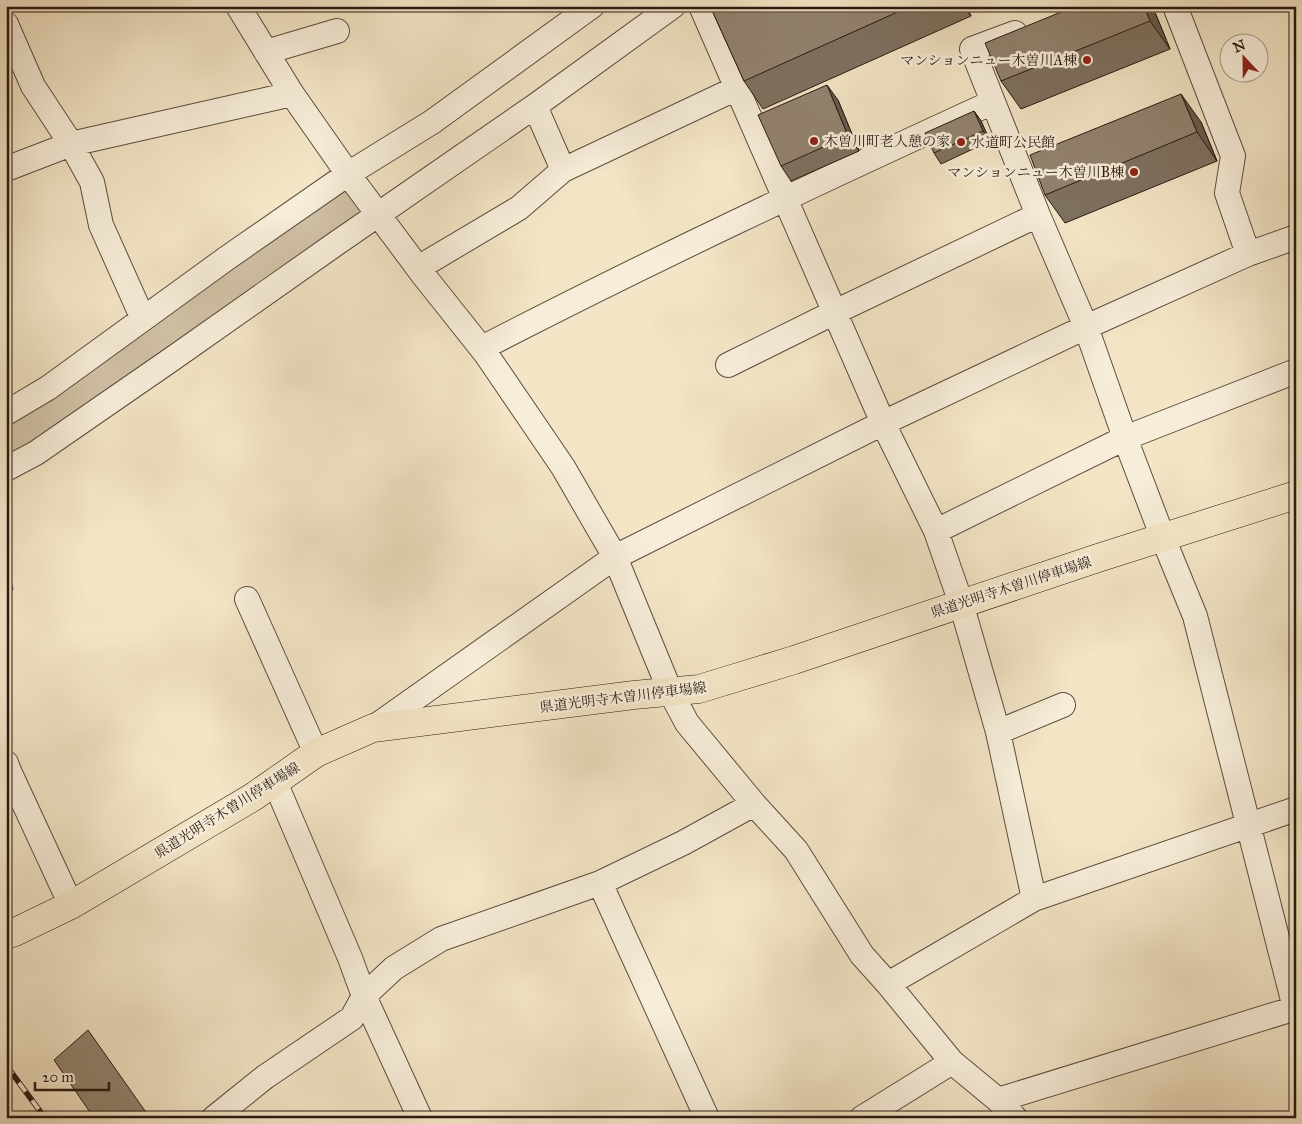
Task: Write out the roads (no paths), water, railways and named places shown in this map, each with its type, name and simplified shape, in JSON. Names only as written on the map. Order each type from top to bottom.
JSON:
[{"type":"main road","name":"県道光明寺木曽川停車場線","points":[[6,934],[15,932],[71,904],[254,796],[316,753],[373,728],[634,695],[700,689],[794,660],[960,603],[1296,495]]},
{"type":"street","points":[[238,6],[292,94],[348,174],[418,268],[482,348],[563,467],[615,557],[670,691],[688,724],[754,804],[796,850],[862,955],[952,1062],[998,1100],[1015,1118]]},
{"type":"street","points":[[6,413],[48,388],[227,258],[348,174],[432,122],[592,6]]},
{"type":"street","points":[[6,469],[36,452],[378,215],[535,106],[673,6]]},
{"type":"street","points":[[701,6],[883,423],[936,531],[960,603],[998,732],[1034,899]]},
{"type":"street","points":[[1175,6],[1232,156],[1227,193],[1248,254]]},
{"type":"street","points":[[6,24],[33,86],[71,144],[92,182],[101,225],[143,319]]},
{"type":"street","points":[[998,1100],[1296,1008],[1194,616],[1125,438],[1086,327],[1038,215],[972,50],[1037,24]]},
{"type":"street","points":[[266,52],[337,31]]},
{"type":"street","points":[[418,268],[519,208],[563,170],[737,88]]},
{"type":"street","points":[[6,169],[71,144],[292,94]]},
{"type":"street","points":[[482,348],[579,298],[785,198],[993,102]]},
{"type":"street","points":[[535,106],[563,170]]},
{"type":"street","points":[[728,365],[1038,215]]},
{"type":"street","points":[[373,728],[615,557],[883,423],[1086,327],[1248,254],[1296,237]]},
{"type":"street","points":[[936,531],[1125,438],[1296,371]]},
{"type":"street","points":[[247,598],[316,753]]},
{"type":"street","points":[[998,732],[1062,705]]},
{"type":"street","points":[[6,762],[71,904]]},
{"type":"street","points":[[275,782],[350,958],[364,996],[420,1118]]},
{"type":"street","points":[[214,1118],[265,1077],[352,1018],[364,996],[394,968],[442,939],[600,883],[683,843],[754,804]]},
{"type":"street","points":[[888,984],[1034,899],[1296,809]]},
{"type":"street","points":[[600,883],[702,1117]]},
{"type":"street","points":[[862,1118],[952,1062]]},
{"type":"railway","points":[[6,1065],[45,1118]]},
{"type":"railway","points":[[6,1114],[8,1118]]},
{"type":"place","name":"マンションニュー木曽川A棟","points":[[1087,60]]},
{"type":"place","name":"木曽川町老人憩の家","points":[[814,141]]},
{"type":"place","name":"水道町公民館","points":[[961,142]]},
{"type":"place","name":"マンションニュー木曽川B棟","points":[[1134,172]]}]
